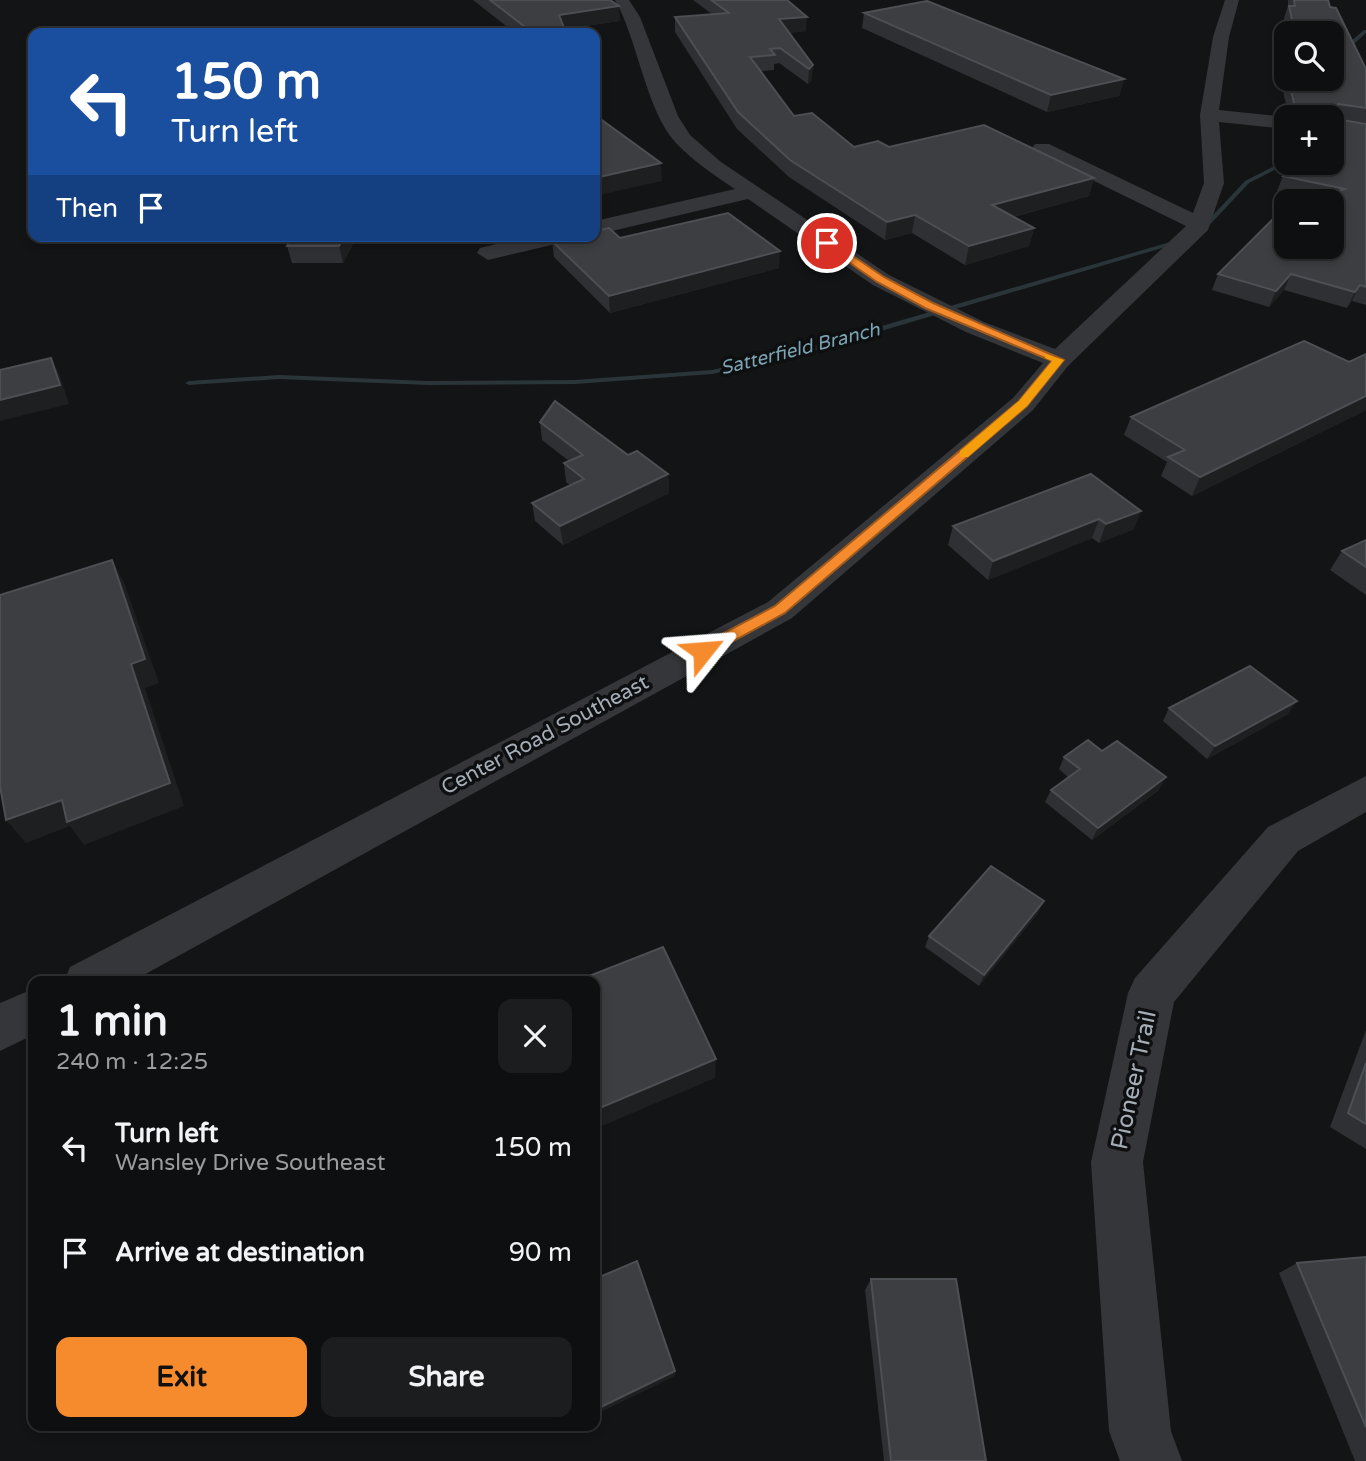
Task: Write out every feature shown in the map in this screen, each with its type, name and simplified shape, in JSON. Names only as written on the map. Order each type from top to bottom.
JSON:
[{"type":"street","points":[[622,0],[632,17],[664,104],[682,138],[714,166],[881,279],[975,327],[1059,360]]},
{"type":"street","name":"Center Road Southeast","points":[[98,976],[780,610],[1023,404],[1059,360],[1199,225],[1214,183],[1209,115],[1221,37],[1232,0]]},
{"type":"street","points":[[1209,115],[1274,122]]},
{"type":"street","points":[[1042,148],[1199,225]]},
{"type":"street","points":[[600,227],[751,192]]},
{"type":"street","points":[[488,253],[535,242]]},
{"type":"street","name":"Pioneer Trail","points":[[1151,1461],[1140,1431],[1117,1162],[1152,993],[1283,839],[1366,792]]},
{"type":"street","points":[[0,1028],[28,1014]]},
{"type":"building","points":[[490,0],[610,0],[619,6],[559,15],[564,28],[526,28]]},
{"type":"building","points":[[711,0],[787,0],[807,17],[779,19],[813,65],[809,69],[780,48],[770,49],[775,55],[750,57],[794,116],[812,113],[854,147],[878,141],[889,147],[984,125],[1094,178],[992,205],[1034,228],[969,246],[915,215],[887,222],[790,160],[738,112],[675,17],[729,13]]},
{"type":"building","points":[[1294,0],[1328,0],[1330,7],[1336,8],[1342,21],[1292,21],[1289,6],[1295,6]]},
{"type":"building","points":[[927,1],[1124,79],[1051,95],[864,13]]},
{"type":"building","points":[[1344,24],[1366,69],[1366,108],[1294,103],[1291,91],[1344,91]]},
{"type":"building","points":[[600,119],[661,163],[600,177]]},
{"type":"building","points":[[1344,120],[1366,124],[1366,287],[1360,285],[1355,292],[1291,274],[1276,291],[1218,274],[1274,218],[1274,259],[1344,259],[1345,189],[1283,176],[1344,175]]},
{"type":"building","points":[[728,213],[780,251],[609,296],[553,242],[600,242],[600,230],[609,228],[620,238]]},
{"type":"building","points":[[289,242],[341,242],[339,246],[287,246]]},
{"type":"building","points":[[1304,341],[1349,362],[1366,354],[1366,396],[1200,477],[1168,457],[1185,450],[1131,417]]},
{"type":"building","points":[[51,358],[60,385],[0,400],[0,370]]},
{"type":"building","points":[[555,401],[628,455],[637,451],[668,474],[560,526],[532,503],[584,479],[564,463],[583,455],[540,422]]},
{"type":"building","points":[[1091,474],[1141,511],[1106,524],[1099,519],[993,561],[953,526]]},
{"type":"building","points":[[1366,540],[1366,567],[1342,551]]},
{"type":"building","points":[[112,560],[145,659],[131,664],[170,783],[67,822],[62,800],[6,820],[0,786],[0,595]]},
{"type":"building","points":[[1250,666],[1297,701],[1215,746],[1169,708]]},
{"type":"building","points":[[1088,740],[1102,751],[1117,741],[1166,777],[1098,828],[1051,790],[1080,769],[1064,757]]},
{"type":"building","points":[[991,866],[1044,901],[984,975],[929,936]]},
{"type":"building","points":[[663,947],[716,1059],[600,1108],[600,976],[589,976]]},
{"type":"building","points":[[1366,1063],[1366,1124],[1348,1113]]},
{"type":"building","points":[[1366,1257],[1366,1427],[1297,1263]]},
{"type":"building","points":[[637,1261],[675,1371],[600,1408],[600,1277]]},
{"type":"building","points":[[871,1279],[956,1279],[986,1461],[891,1461]]},
{"type":"waterway","name":"Satterfield Branch","points":[[1344,50],[1366,31]]},
{"type":"waterway","name":"Satterfield Branch","points":[[1201,231],[1247,182],[1274,168]]},
{"type":"waterway","name":"Satterfield Branch","points":[[189,383],[279,377],[428,383],[575,382],[712,372],[790,355],[1177,242]]},
{"type":"slow traffic","points":[[964,454],[1023,404],[1059,360],[1049,356]]},
{"type":"route","points":[[703,651],[780,610],[1023,404],[1059,360],[975,327],[929,305],[881,279],[827,243]]}]
